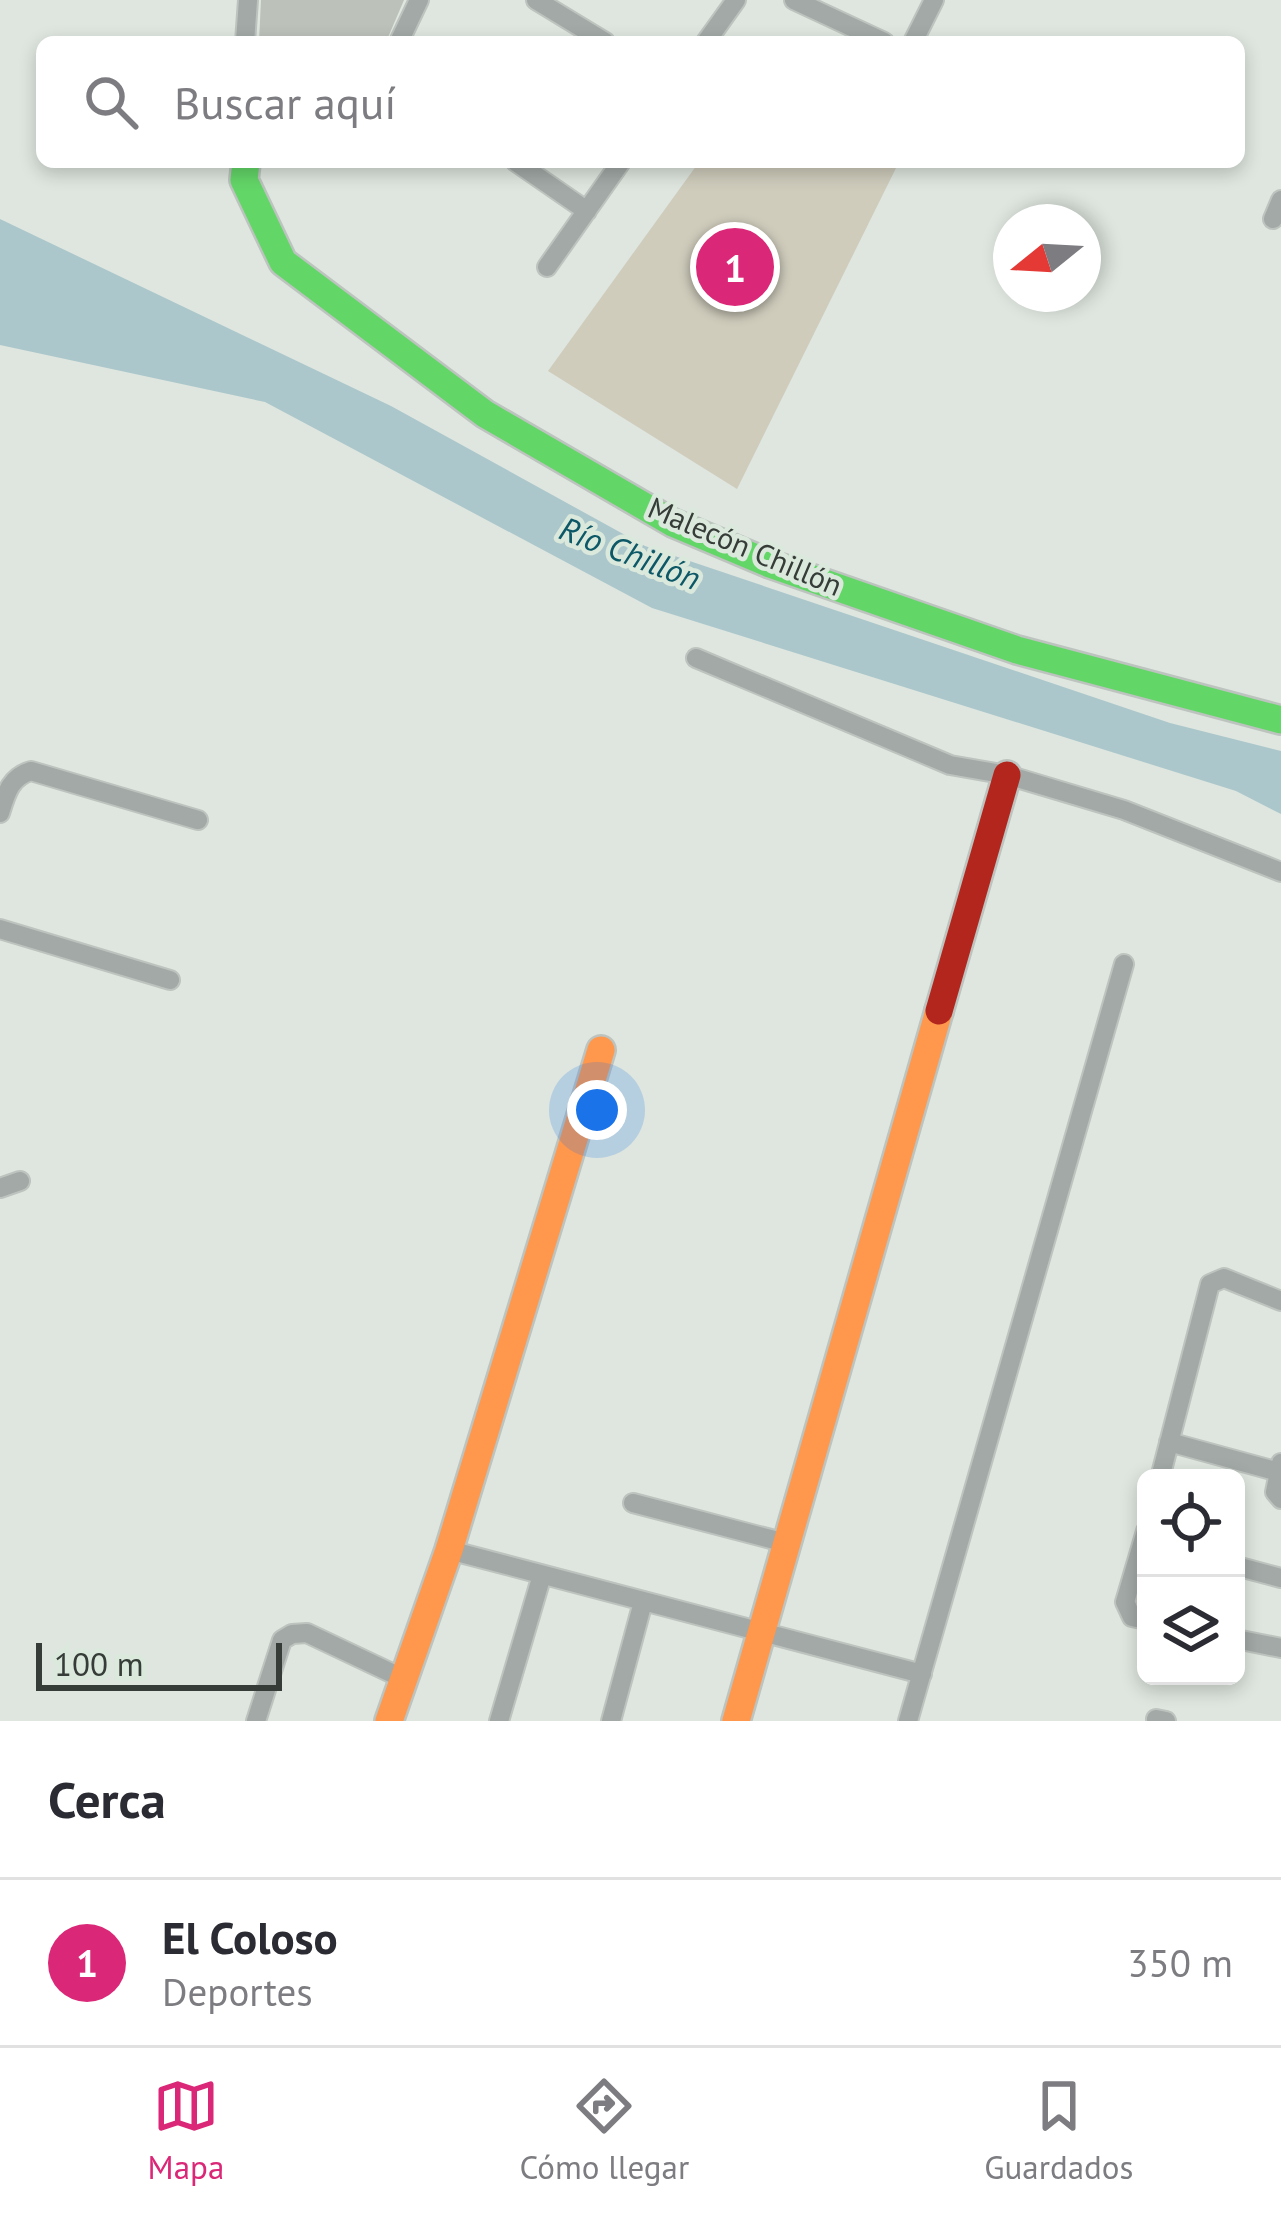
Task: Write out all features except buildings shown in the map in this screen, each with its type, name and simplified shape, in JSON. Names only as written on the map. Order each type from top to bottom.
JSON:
[{"type":"street","points":[[245,36],[248,0]]},
{"type":"street","points":[[402,36],[419,0]]},
{"type":"street","points":[[536,0],[581,36]]},
{"type":"street","points":[[710,36],[736,0]]},
{"type":"street","points":[[794,0],[871,36]]},
{"type":"street","points":[[916,36],[934,0]]},
{"type":"street","points":[[525,168],[587,211]]},
{"type":"street","points":[[547,267],[617,168]]},
{"type":"street","name":"Malecón Chillón","points":[[245,171],[283,262],[485,414],[674,524],[770,564],[1017,650],[1281,720]]},
{"type":"street","points":[[696,658],[950,765],[1007,775],[1124,810],[1281,872]]},
{"type":"street","points":[[0,813],[7,791],[19,775],[31,771],[198,820]]},
{"type":"street","points":[[736,1721],[1007,775]]},
{"type":"street","points":[[0,929],[170,980]]},
{"type":"street","points":[[908,1721],[1124,964]]},
{"type":"street","points":[[389,1721],[449,1550],[601,1050]]},
{"type":"street","points":[[0,1188],[20,1181]]},
{"type":"street","points":[[1162,1469],[1210,1285],[1223,1278],[1281,1301]]},
{"type":"street","points":[[1169,1442],[1280,1468],[1275,1492],[1281,1499]]},
{"type":"street","points":[[633,1502],[787,1543]]},
{"type":"street","points":[[449,1550],[922,1674]]},
{"type":"street","points":[[1137,1565],[1125,1602],[1137,1618]]},
{"type":"street","points":[[1245,1569],[1281,1578]]},
{"type":"street","points":[[500,1721],[542,1575]]},
{"type":"street","points":[[611,1721],[643,1602]]},
{"type":"street","points":[[256,1721],[282,1640],[292,1634],[307,1633],[404,1679]]},
{"type":"street","points":[[1245,1641],[1281,1648]]},
{"type":"shaded area","points":[[695,168],[896,168],[737,489],[548,371]]},
{"type":"water","name":"Río Chillón","points":[[0,219],[391,406],[645,546],[1170,723],[1281,751],[1281,814],[1236,791],[652,608],[265,402],[0,345]]},
{"type":"traffic: fast","points":[[245,168],[244,180],[283,262],[485,414],[673,523],[770,564],[1017,650],[1281,720]]},
{"type":"traffic: slow","points":[[736,1721],[939,1011]]},
{"type":"traffic: slow","points":[[389,1721],[449,1550],[601,1050]]},
{"type":"traffic: jam","points":[[939,1011],[1007,775]]},
{"type":"place","name":"El Coloso","points":[[735,267]]}]
